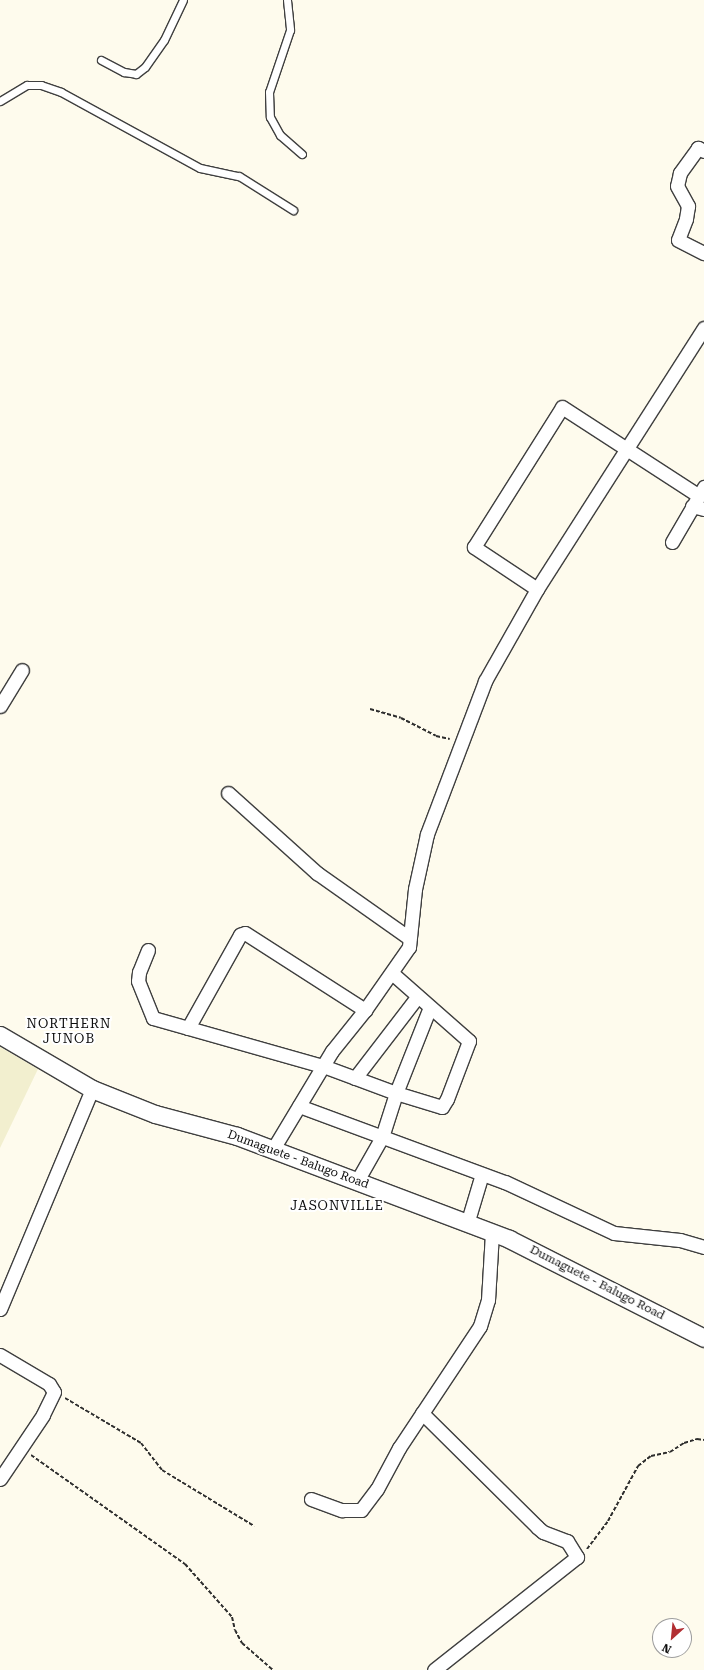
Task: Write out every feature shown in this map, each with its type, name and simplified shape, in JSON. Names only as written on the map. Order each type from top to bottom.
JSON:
[{"type":"street","points":[[702,146],[680,173],[677,186],[688,206],[686,219],[678,240],[704,253]]},
{"type":"street","points":[[272,1149],[323,1066],[392,973],[408,947],[415,889],[427,834],[455,764],[461,740],[485,681],[537,589],[704,328]]},
{"type":"street","points":[[537,589],[474,547],[562,407],[628,448],[700,499],[672,542]]},
{"type":"street","points":[[0,706],[22,670]]},
{"type":"street","points":[[228,792],[317,873],[409,938]]},
{"type":"street","points":[[188,1028],[240,936],[245,933],[365,1010]]},
{"type":"street","points":[[148,950],[139,972],[138,981],[149,1013],[153,1018],[323,1066],[396,1093],[442,1107],[447,1099],[469,1041],[392,973]]},
{"type":"street","points":[[355,1078],[418,996]]},
{"type":"street","points":[[357,1181],[382,1137],[396,1093],[430,1007]]},
{"type":"street","name":"Dumaguete - Balugo Road","points":[[0,1035],[92,1089],[155,1114],[237,1136],[492,1233],[553,1260],[704,1338]]},
{"type":"street","points":[[0,1309],[92,1089]]},
{"type":"street","points":[[298,1106],[505,1182],[569,1214],[614,1233],[680,1240],[704,1247]]},
{"type":"street","points":[[467,1224],[482,1174]]},
{"type":"street","points":[[310,1499],[342,1510],[361,1510],[377,1489],[399,1448],[480,1326],[488,1300],[492,1233]]},
{"type":"street","points":[[0,1355],[49,1384],[54,1392],[43,1415],[0,1478]]},
{"type":"street","points":[[422,1413],[537,1527],[543,1532],[567,1541],[573,1547],[577,1557],[434,1670]]},
{"type":"lane","points":[[101,60],[124,72],[136,74],[145,67],[164,40],[183,0]]},
{"type":"lane","points":[[287,0],[290,30],[269,92],[270,118],[280,135],[302,154]]},
{"type":"lane","points":[[0,101],[27,85],[40,85],[61,92],[200,168],[239,176],[293,210]]},
{"type":"path","points":[[370,709],[401,718],[436,736],[461,740]]},
{"type":"path","points":[[54,1392],[141,1443],[162,1470],[254,1526]]},
{"type":"path","points":[[577,1557],[586,1550],[608,1521],[638,1466],[651,1456],[670,1452],[684,1443],[697,1439],[704,1440]]},
{"type":"path","points":[[21,1447],[185,1564],[232,1617],[235,1630],[242,1643],[273,1670]]},
{"type":"shaded area","points":[[0,1047],[38,1069],[0,1148]]},
{"type":"district","name":"NORTHERN JUNOB","points":[[69,1032]]},
{"type":"district","name":"JASONVILLE","points":[[337,1206]]}]
